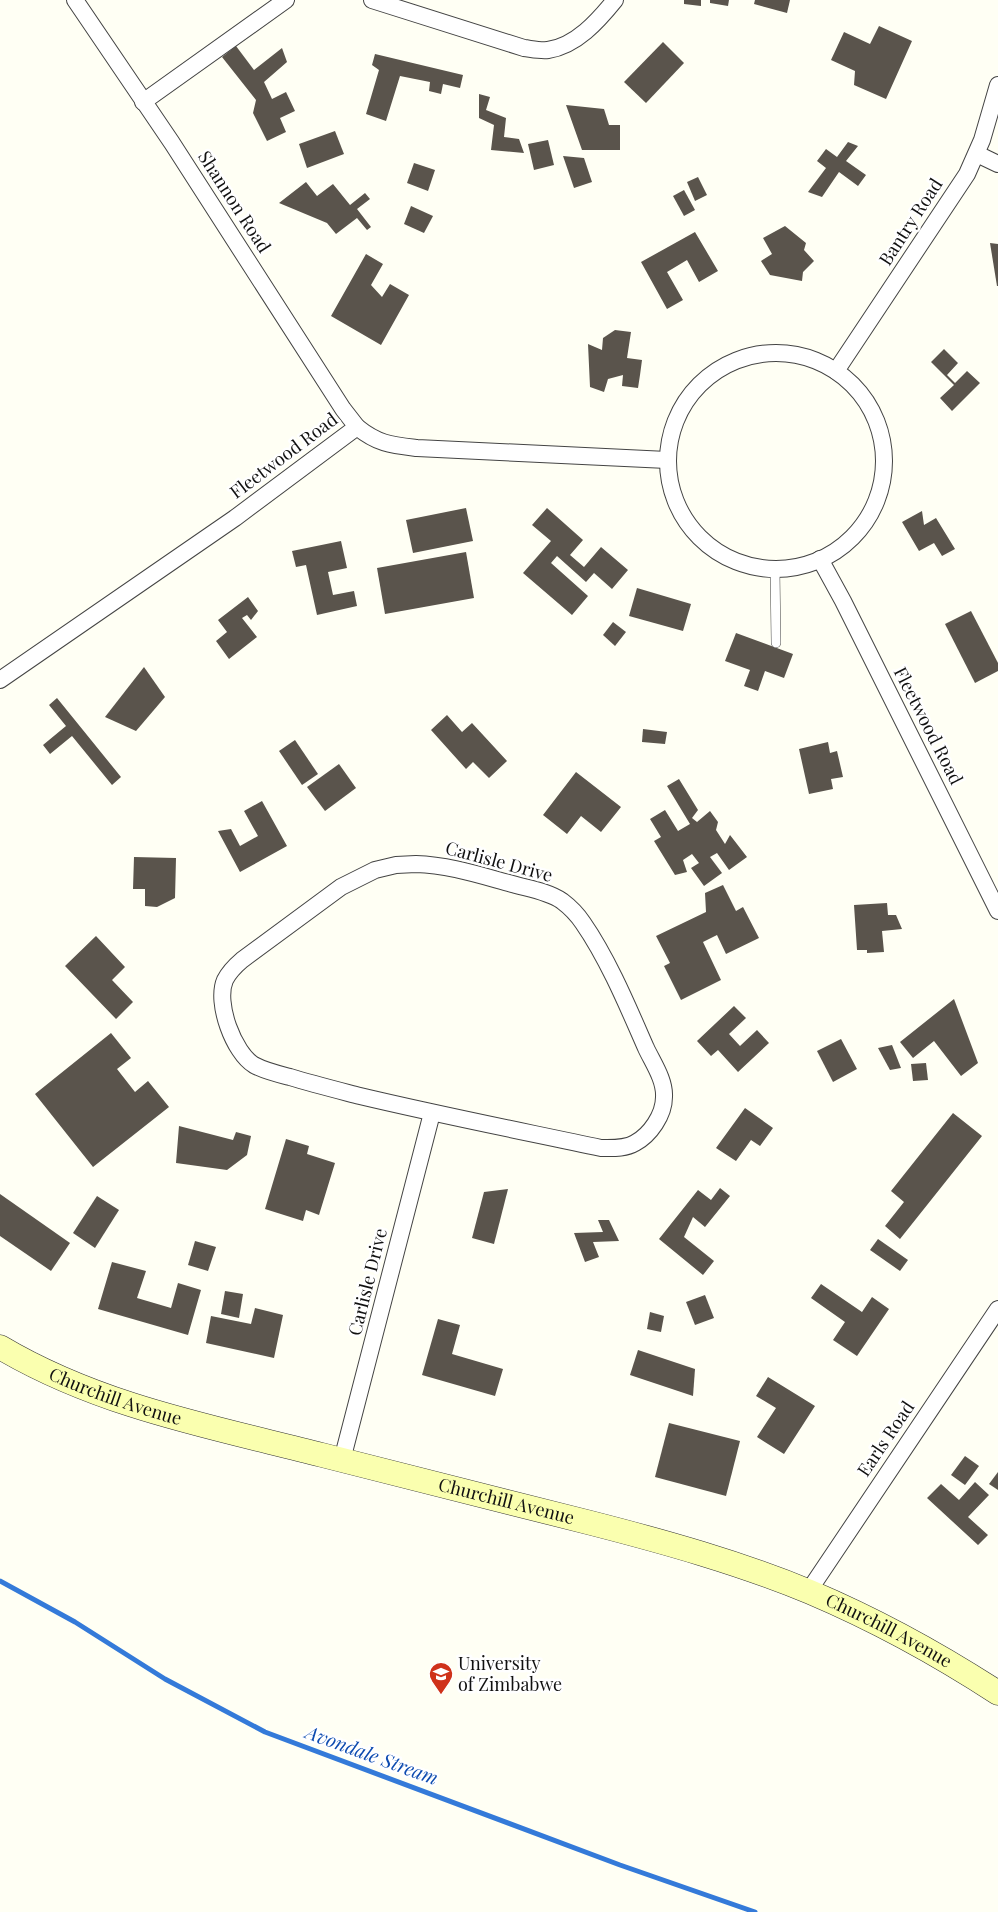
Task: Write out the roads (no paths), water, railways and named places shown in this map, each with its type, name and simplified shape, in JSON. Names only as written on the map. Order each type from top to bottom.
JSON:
[{"type":"main road","name":"Churchill Avenue","points":[[0,1348],[62,1380],[144,1410],[654,1540],[716,1558],[808,1592],[893,1630],[998,1693]]},
{"type":"street","name":"Shannon Road","points":[[75,0],[343,409],[357,427]]},
{"type":"street","points":[[143,102],[286,0]]},
{"type":"street","points":[[372,0],[524,48],[547,50],[565,45],[585,32],[615,0]]},
{"type":"street","name":"Bantry Road","points":[[836,371],[967,174],[977,154],[998,85]]},
{"type":"street","points":[[977,154],[998,164]]},
{"type":"street","points":[[782,352],[810,358],[836,371],[858,390],[874,414],[882,442],[884,470],[878,498],[864,524],[845,544],[820,559],[798,566],[774,569],[751,566],[728,557],[708,544],[691,527],[678,506],[670,484],[668,460],[672,431],[683,404],[702,382],[725,365],[753,355],[782,352]]},
{"type":"street","name":"Fleetwood Road","points":[[0,680],[235,518],[357,427],[370,438],[402,446],[668,460]]},
{"type":"street","name":"Fleetwood Road","points":[[820,559],[847,609],[998,911]]},
{"type":"street","name":"Carlisle Drive","points":[[416,864],[449,867],[542,892],[559,899],[571,909],[598,947],[662,1082],[664,1097],[661,1112],[655,1125],[634,1144],[619,1148],[601,1148],[432,1113],[328,1088],[253,1064],[241,1054],[225,1015],[222,993],[225,981],[232,969],[242,960],[341,887],[375,870],[396,866],[416,864]]},
{"type":"street","name":"Carlisle Drive","points":[[342,1460],[432,1113]]},
{"type":"street","name":"Earls Road","points":[[808,1592],[998,1309]]},
{"type":"lane","points":[[774,569],[776,643]]},
{"type":"waterway","name":"Avondale Stream","points":[[0,1581],[75,1622],[165,1679],[265,1732],[620,1865],[755,1912]]},
{"type":"place","name":"University of Zimbabwe","points":[[441,1695]]}]
